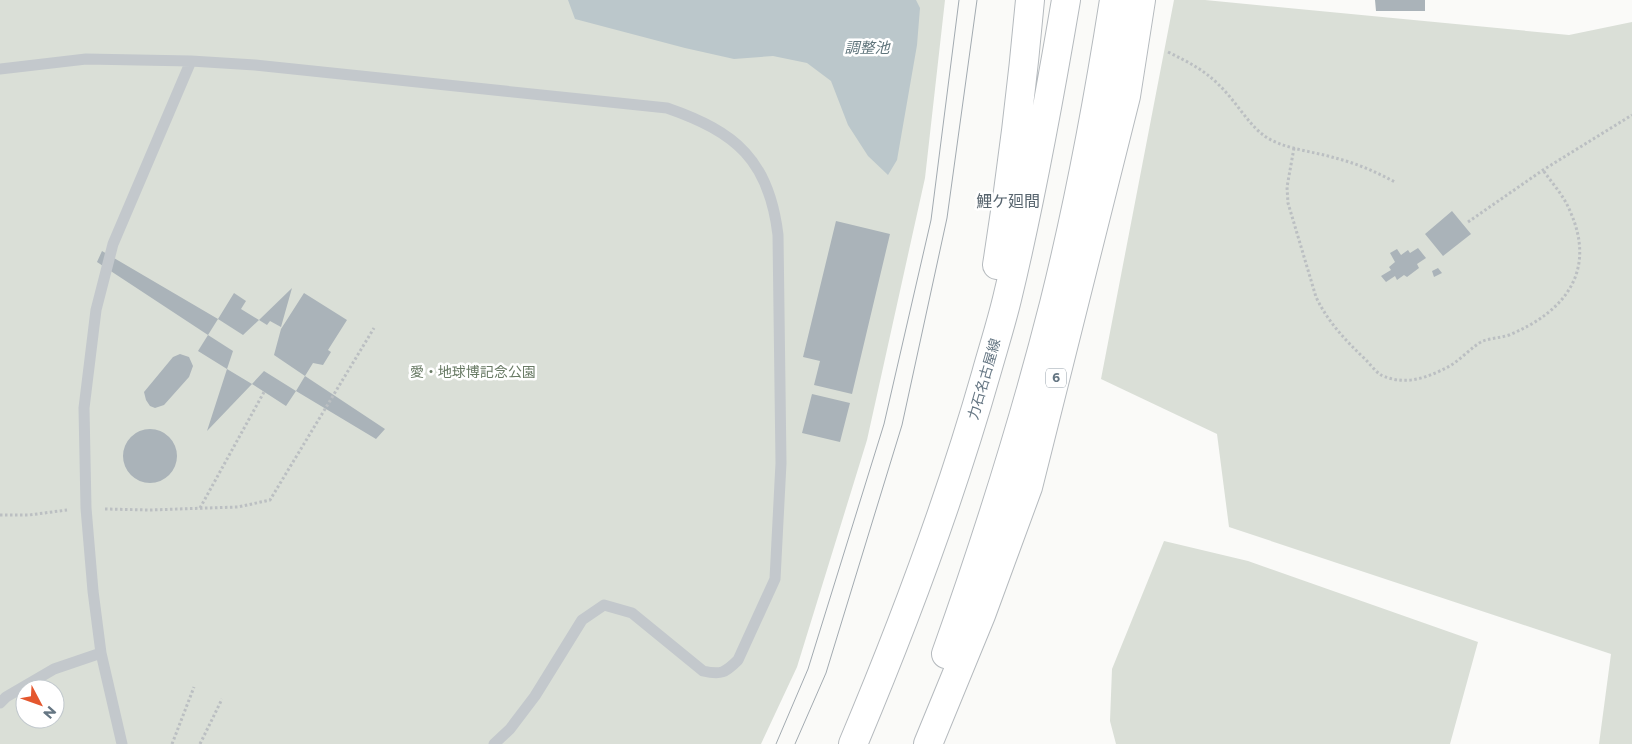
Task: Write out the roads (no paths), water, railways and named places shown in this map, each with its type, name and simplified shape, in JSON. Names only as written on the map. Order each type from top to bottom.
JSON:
[{"type":"main road","points":[[972,424],[1010,189],[1030,0]]},
{"type":"main road","name":"力石名古屋線","points":[[852,744],[879,682],[941,516],[972,424],[1007,300],[1045,127],[1066,0]]},
{"type":"main road","name":"6","points":[[912,744],[974,574],[1015,446],[1049,322],[1080,189],[1114,0]]},
{"type":"main road","name":"6","points":[[928,744],[981,615],[1028,488],[1126,96],[1141,0]]},
{"type":"lane","points":[[0,69],[86,59],[191,61],[255,65],[667,108],[696,118],[725,134],[751,157],[766,186],[775,210],[778,234],[781,464],[775,579],[738,660],[728,670],[716,674],[703,671],[632,613],[604,605],[582,620],[535,696],[510,729],[494,744]]},
{"type":"lane","points":[[122,744],[101,653],[93,591],[86,508],[84,408],[96,310],[113,244],[191,61]]},
{"type":"lane","points":[[0,704],[6,697],[54,669],[101,653]]},
{"type":"water","name":"調整池","points":[[568,0],[916,0],[920,8],[917,45],[897,160],[888,175],[868,156],[848,125],[831,81],[807,63],[773,56],[734,59],[685,48],[575,19]]},
{"type":"tram line","points":[[776,744],[808,669],[884,424],[931,220],[959,0]]},
{"type":"tram line","points":[[795,744],[826,673],[902,425],[947,218],[977,0]]},
{"type":"district","name":"鯉ケ廻間","points":[[1008,201]]},
{"type":"park label","name":"愛・地球博記念公園","points":[[473,372]]}]
